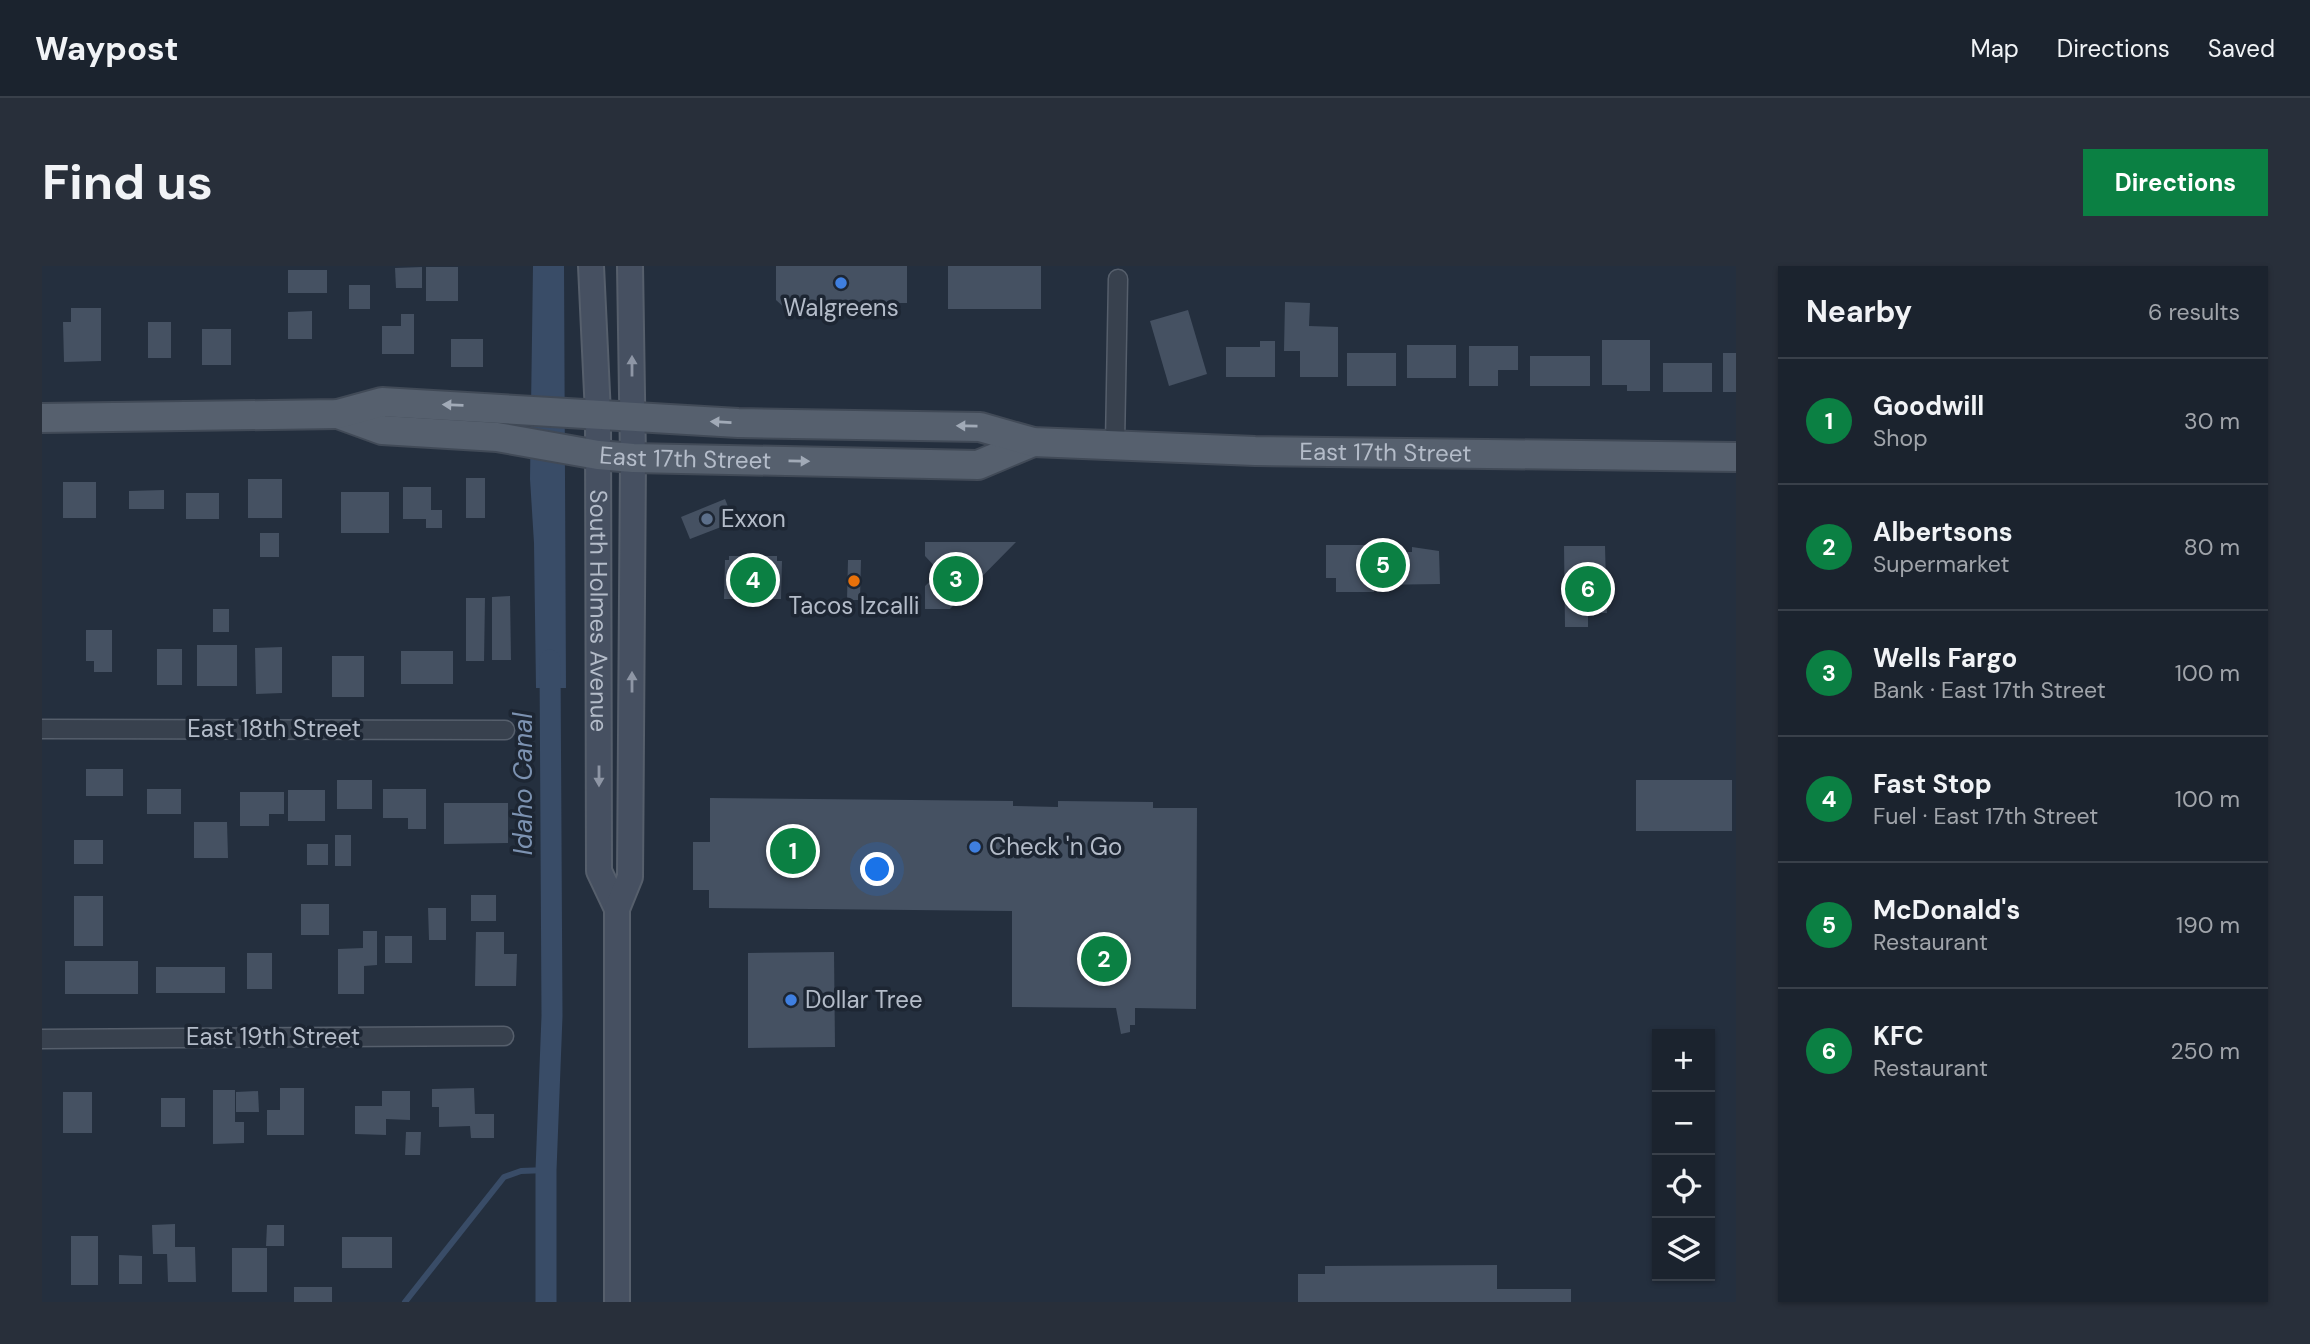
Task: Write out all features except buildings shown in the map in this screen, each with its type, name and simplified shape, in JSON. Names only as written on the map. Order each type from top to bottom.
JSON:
[{"type":"main road","name":"South Holmes Avenue","points":[[591,266],[598,414],[585,453],[599,871],[617,909]]},
{"type":"main road","name":"South Holmes Avenue","points":[[617,1302],[617,909],[631,877],[633,458],[630,266]]},
{"type":"main road","name":"East 17th Street","points":[[42,418],[338,414],[382,402],[561,410],[738,423],[980,427],[1033,442],[1316,452],[1736,457]]},
{"type":"main road","name":"East 17th Street","points":[[338,414],[382,430],[519,440],[585,453],[633,458],[978,465],[1033,442]]},
{"type":"street","points":[[1115,444],[1118,279]]},
{"type":"street","name":"East 18th Street","points":[[42,729],[505,730]]},
{"type":"street","name":"East 19th Street","points":[[42,1039],[504,1035]]},
{"type":"water","name":"Idaho Canal","points":[[533,266],[564,266],[566,688],[536,688],[534,543],[530,479]]},
{"type":"waterway","name":"Idaho Canal","points":[[546,1302],[546,1170],[552,1016],[550,660]]},
{"type":"waterway","points":[[405,1302],[504,1177],[521,1171],[546,1170]]},
{"type":"place","name":"Walgreens","points":[[841,283]]},
{"type":"place","name":"Exxon","points":[[707,519]]},
{"type":"place","name":"McDonald's","points":[[1383,565]]},
{"type":"place","name":"Wells Fargo","points":[[956,579]]},
{"type":"place","name":"Fast Stop","points":[[753,580]]},
{"type":"place","name":"Tacos Izcalli","points":[[854,581]]},
{"type":"place","name":"KFC","points":[[1588,589]]},
{"type":"place","name":"Check 'n Go","points":[[975,847]]},
{"type":"place","name":"Goodwill","points":[[793,851]]},
{"type":"place","name":"Albertsons","points":[[1104,959]]},
{"type":"place","name":"Dollar Tree","points":[[791,1000]]}]
